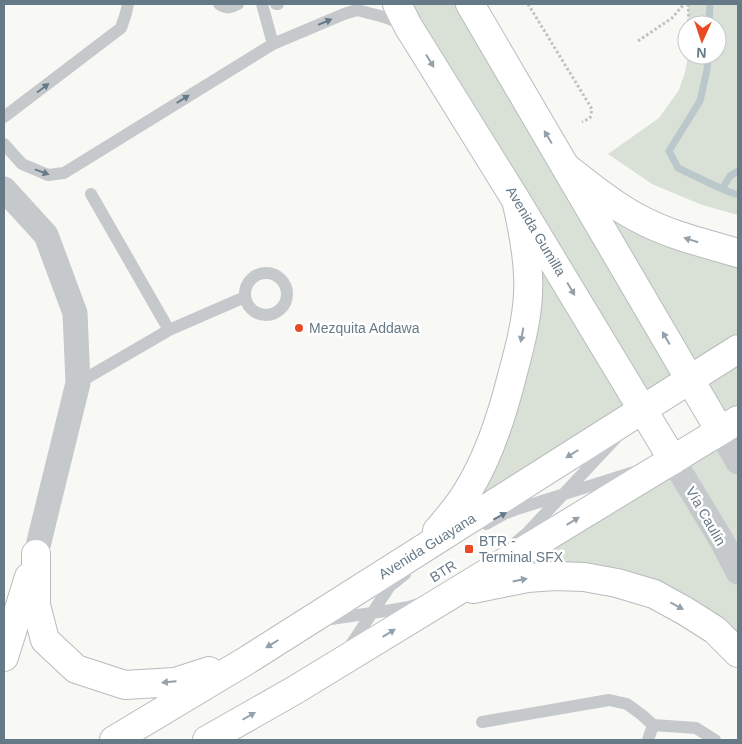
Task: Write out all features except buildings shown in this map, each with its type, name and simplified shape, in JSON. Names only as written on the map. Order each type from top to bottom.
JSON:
[{"type":"main road","points":[[207,740],[338,664],[729,426],[690,380],[470,4]]},
{"type":"main road","name":"Avenida Gumilla","points":[[403,15],[673,460]]},
{"type":"main road","points":[[567,168],[608,200],[636,217],[669,233],[738,253]]},
{"type":"main road","points":[[420,558],[472,485],[496,431],[507,396],[527,310],[528,276],[525,241],[516,200]]},
{"type":"main road","name":"Avenida Guayana","points":[[114,740],[307,622],[420,558],[643,409],[738,349]]},
{"type":"main road","points":[[4,657],[36,554]]},
{"type":"main road","points":[[36,554],[36,604],[45,640],[76,669],[125,684],[175,682],[249,659]]},
{"type":"main road","points":[[454,593],[527,578],[556,576],[584,577],[617,583],[654,594],[685,610],[715,630],[738,653]]},
{"type":"street","points":[[4,189],[46,235],[75,313],[78,382],[36,554]]},
{"type":"street","points":[[729,426],[738,462]]},
{"type":"street","name":"Vía Caulín","points":[[673,460],[738,572]]},
{"type":"lane","points":[[4,117],[121,28],[128,4]]},
{"type":"lane","points":[[219,4],[225,8],[238,4]]},
{"type":"lane","points":[[262,4],[273,44]]},
{"type":"lane","points":[[4,144],[22,164],[48,175],[64,173],[273,44],[357,10],[384,17],[403,15]]},
{"type":"lane","points":[[91,194],[168,330]]},
{"type":"lane","points":[[78,382],[168,330],[245,297]]},
{"type":"lane","name":"BTR","points":[[307,622],[409,607],[418,604],[493,558],[527,533],[643,409]]},
{"type":"lane","name":"BTR","points":[[475,531],[504,514],[673,460]]},
{"type":"lane","name":"BTR","points":[[338,664],[390,586],[420,558]]},
{"type":"lane","points":[[482,722],[609,700],[627,704],[642,714],[653,725],[696,728],[716,740]]},
{"type":"lane","points":[[648,740],[653,725]]},
{"type":"path","points":[[528,4],[592,109],[590,118],[582,122]]},
{"type":"path","points":[[638,41],[672,18],[684,4]]},
{"type":"shaded area","points":[[397,4],[470,4],[567,168],[738,253],[738,653],[617,583],[455,593],[720,431],[690,380],[421,549],[496,431],[525,241]]},
{"type":"shaded area","points":[[688,4],[738,4],[738,215],[702,205],[652,184],[608,154],[659,118],[679,90],[686,65],[727,65],[727,15],[689,15]]},
{"type":"waterway","points":[[709,15],[710,4]]},
{"type":"waterway","points":[[707,65],[700,101],[669,151],[678,168],[735,194]]},
{"type":"waterway","points":[[722,189],[730,176],[738,171]]},
{"type":"place","name":"Mezquita Addawa","points":[[299,328]]},
{"type":"place","name":"BTR - Terminal SFX","points":[[469,549]]}]
